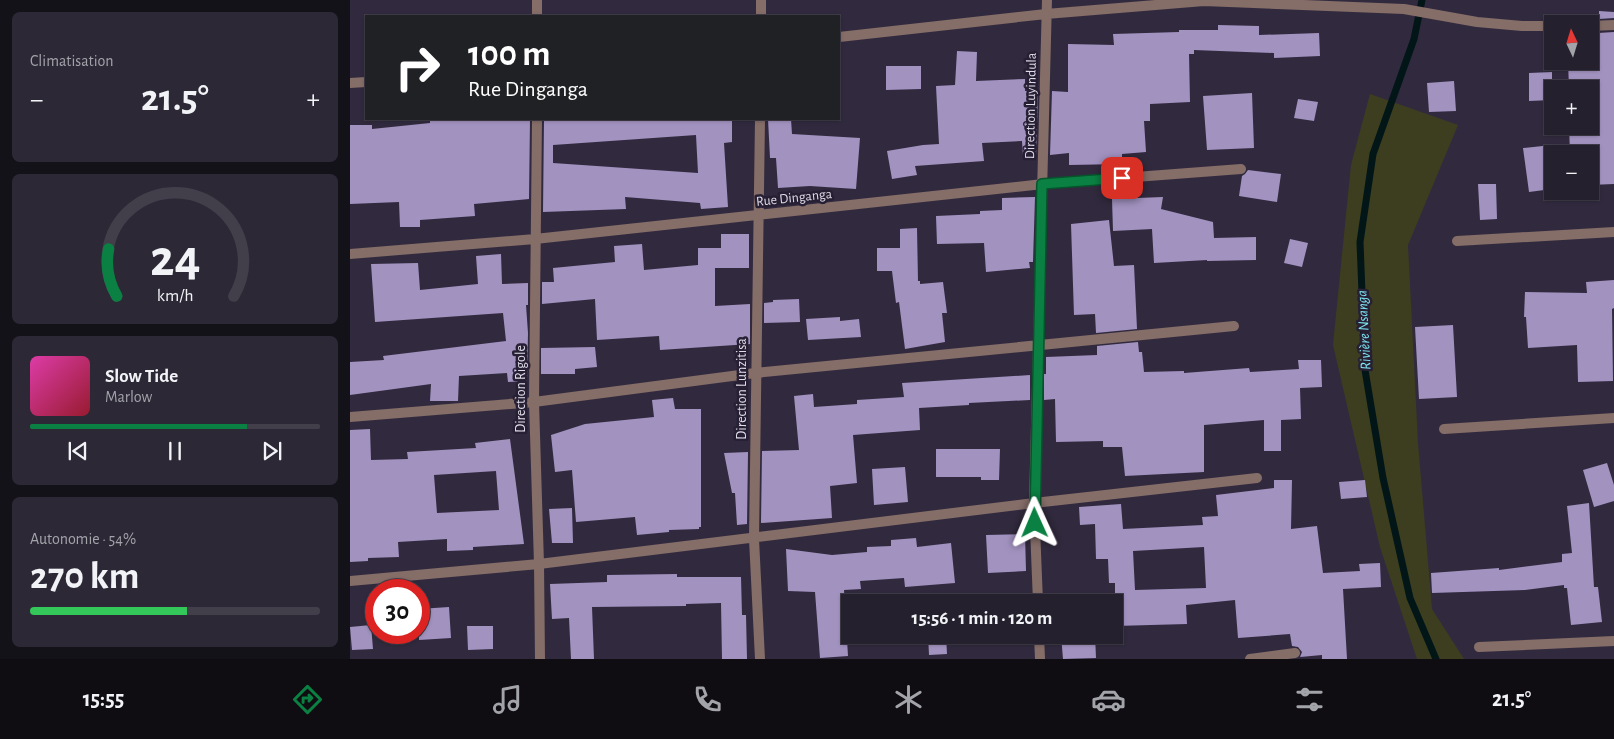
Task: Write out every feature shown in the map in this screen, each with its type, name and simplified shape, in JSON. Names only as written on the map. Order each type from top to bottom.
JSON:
[{"type":"street","points":[[537,0],[537,15]]},
{"type":"street","points":[[761,0],[761,15]]},
{"type":"street","name":"Direction Luyindula","points":[[1038,594],[1034,504],[1047,0]]},
{"type":"street","points":[[840,37],[1046,14],[1204,1],[1404,9],[1477,22],[1544,26]]},
{"type":"street","points":[[1599,26],[1614,26]]},
{"type":"street","points":[[350,83],[365,82]]},
{"type":"street","name":"Direction Rigole","points":[[537,120],[534,402],[540,659]]},
{"type":"street","name":"Direction Lunzitisa","points":[[760,120],[757,216],[754,538],[760,659]]},
{"type":"street","name":"Rue Dinganga","points":[[350,254],[535,239],[1042,184],[1241,169]]},
{"type":"street","points":[[1457,241],[1614,232]]},
{"type":"street","points":[[350,417],[534,402],[755,373],[1234,326]]},
{"type":"street","points":[[1444,429],[1614,418]]},
{"type":"street","points":[[350,581],[539,564],[1257,478]]},
{"type":"street","points":[[1480,647],[1614,642]]},
{"type":"street","points":[[1039,644],[1040,659]]},
{"type":"street","points":[[1250,659],[1295,653]]},
{"type":"green space","points":[[1370,94],[1458,125],[1408,245],[1418,443],[1432,609],[1464,659],[1417,659],[1380,547],[1333,345],[1351,165]]},
{"type":"building","points":[[1599,11],[1614,12],[1614,18],[1599,19]]},
{"type":"building","points":[[1218,25],[1259,26],[1259,35],[1319,33],[1320,56],[1274,58],[1274,53],[1194,50],[1194,54],[1189,54],[1190,102],[1150,104],[1150,121],[1144,121],[1146,152],[1122,154],[1122,164],[1069,165],[1069,153],[1050,155],[1052,91],[1068,92],[1068,44],[1114,45],[1113,34],[1218,30]]},
{"type":"building","points":[[1614,32],[1614,184],[1599,185],[1599,145],[1570,145],[1569,135],[1599,135],[1599,80],[1569,80],[1568,70],[1599,70],[1599,33]]},
{"type":"building","points":[[957,51],[977,52],[976,81],[1025,79],[1025,91],[1038,91],[1036,156],[1023,156],[1022,141],[982,143],[984,161],[915,166],[917,175],[892,179],[887,151],[939,144],[936,86],[955,85]]},
{"type":"building","points":[[886,66],[921,66],[921,89],[886,90]]},
{"type":"building","points":[[1552,72],[1552,80],[1544,80],[1544,100],[1529,101],[1529,73]]},
{"type":"building","points":[[1454,81],[1456,111],[1429,112],[1427,83]]},
{"type":"building","points":[[1252,93],[1254,148],[1207,150],[1203,96]]},
{"type":"building","points":[[1298,99],[1318,102],[1314,121],[1294,118]]},
{"type":"building","points":[[430,120],[530,120],[529,199],[474,204],[475,216],[420,220],[420,227],[400,227],[399,202],[350,204],[350,125],[372,125],[372,129],[430,123]]},
{"type":"building","points":[[544,120],[732,120],[732,142],[724,143],[728,207],[701,209],[700,203],[625,197],[626,209],[543,212]],"holes":[[[696,135],[698,173],[553,163],[553,145]]]},
{"type":"building","points":[[768,120],[791,120],[792,134],[860,138],[856,189],[810,186],[778,188],[776,158],[770,158]]},
{"type":"building","points":[[1544,146],[1544,190],[1529,192],[1523,148]]},
{"type":"building","points":[[1248,170],[1281,174],[1277,202],[1239,196],[1242,176]]},
{"type":"building","points":[[1478,184],[1496,184],[1497,219],[1480,220]]},
{"type":"building","points":[[1035,197],[1033,262],[1029,262],[1030,268],[986,272],[984,243],[937,244],[936,216],[980,214],[980,211],[1002,210],[1002,198]]},
{"type":"building","points":[[1163,197],[1161,209],[1213,222],[1214,238],[1256,237],[1256,260],[1154,263],[1152,229],[1113,231],[1112,199]]},
{"type":"building","points":[[1109,220],[1114,266],[1134,265],[1137,329],[1096,333],[1095,314],[1074,315],[1071,224]]},
{"type":"building","points":[[917,228],[918,281],[920,281],[920,284],[943,282],[947,313],[942,313],[945,342],[905,349],[899,302],[896,303],[892,271],[877,271],[877,248],[900,248],[900,229]]},
{"type":"building","points":[[721,234],[749,234],[749,268],[715,268],[715,306],[750,304],[750,344],[660,350],[659,336],[597,340],[595,299],[542,304],[542,282],[554,282],[553,268],[615,262],[614,246],[642,244],[644,270],[698,265],[698,248],[721,248]]},
{"type":"building","points":[[1290,239],[1308,243],[1302,267],[1284,263]]},
{"type":"building","points":[[501,254],[502,284],[528,283],[528,305],[526,305],[528,333],[527,381],[508,382],[507,373],[459,376],[458,401],[430,401],[431,384],[350,395],[350,362],[384,360],[383,356],[506,341],[503,313],[375,322],[371,264],[418,263],[420,290],[478,284],[476,256]]},
{"type":"building","points":[[1614,280],[1614,308],[1612,309],[1613,381],[1578,382],[1577,345],[1528,348],[1526,317],[1524,317],[1525,292],[1587,293],[1586,282]]},
{"type":"building","points":[[799,299],[800,322],[764,323],[764,303],[773,302],[773,300]]},
{"type":"building","points":[[840,317],[840,321],[859,319],[861,337],[808,340],[806,319]]},
{"type":"building","points":[[1453,325],[1457,397],[1419,399],[1415,327]]},
{"type":"building","points":[[1138,342],[1139,352],[1142,352],[1144,372],[1184,371],[1184,373],[1249,368],[1250,372],[1299,369],[1298,360],[1321,360],[1322,387],[1300,388],[1301,419],[1281,420],[1281,451],[1264,451],[1264,420],[1204,425],[1204,472],[1125,476],[1122,447],[1103,447],[1103,441],[1056,442],[1055,399],[1044,400],[1044,374],[1046,374],[1046,357],[1097,355],[1097,346]]},
{"type":"building","points":[[595,347],[597,367],[575,369],[575,374],[541,374],[541,348]]},
{"type":"building","points":[[1030,375],[1030,400],[919,408],[920,430],[853,435],[857,483],[830,486],[832,518],[761,523],[762,451],[799,450],[794,396],[813,394],[814,407],[857,404],[857,400],[904,397],[902,383]]},
{"type":"building","points":[[673,398],[675,409],[701,409],[701,527],[699,529],[669,530],[669,532],[637,535],[635,517],[576,522],[572,470],[555,472],[551,435],[585,424],[654,417],[652,400]]},
{"type":"building","points":[[370,429],[371,460],[408,459],[407,452],[476,448],[475,443],[510,439],[524,544],[473,547],[473,550],[447,551],[447,539],[398,542],[399,557],[368,558],[368,561],[350,562],[350,430]],"holes":[[[496,471],[499,510],[437,513],[434,475]]]},
{"type":"building","points":[[936,449],[1000,449],[999,480],[981,480],[981,477],[936,477]]},
{"type":"building","points":[[748,452],[747,524],[737,525],[735,493],[732,493],[724,453]]},
{"type":"building","points":[[1607,463],[1614,485],[1614,501],[1594,507],[1583,470]]},
{"type":"building","points":[[905,467],[908,502],[874,505],[872,469]]},
{"type":"building","points":[[1274,480],[1292,480],[1291,529],[1317,526],[1323,573],[1360,571],[1359,564],[1380,563],[1381,587],[1343,589],[1347,659],[1322,659],[1322,655],[1300,657],[1302,652],[1298,647],[1292,646],[1290,634],[1238,638],[1235,600],[1186,605],[1187,624],[1123,626],[1123,594],[1115,594],[1115,583],[1109,583],[1108,559],[1096,559],[1095,524],[1080,525],[1079,507],[1121,504],[1123,529],[1203,525],[1202,517],[1218,516],[1216,495],[1274,488]],"holes":[[[1204,547],[1206,588],[1135,590],[1133,551]]]},
{"type":"building","points":[[1365,480],[1367,497],[1341,499],[1339,482]]},
{"type":"building","points":[[1589,503],[1594,587],[1598,587],[1602,622],[1571,625],[1567,588],[1564,588],[1564,585],[1525,590],[1432,593],[1431,573],[1499,568],[1499,570],[1562,562],[1562,554],[1572,553],[1567,506]]},
{"type":"building","points":[[572,508],[573,543],[552,543],[549,509]]},
{"type":"building","points":[[1025,534],[1026,571],[988,573],[986,535]]},
{"type":"building","points":[[916,538],[917,547],[951,543],[955,583],[905,587],[904,578],[860,581],[861,589],[844,590],[844,594],[841,594],[841,644],[847,644],[848,656],[820,658],[815,592],[788,591],[786,549],[832,555],[867,552],[867,547],[891,546],[891,540]]},
{"type":"building","points":[[677,574],[677,577],[741,577],[742,615],[746,615],[747,659],[722,659],[721,603],[686,604],[686,606],[592,607],[594,659],[571,659],[569,618],[552,619],[550,584],[607,582],[607,575]]},
{"type":"building","points":[[449,607],[451,638],[430,639],[430,608]]},
{"type":"building","points":[[365,626],[365,644],[373,644],[373,649],[352,650],[350,627]]},
{"type":"building","points":[[467,626],[493,626],[493,649],[468,650]]},
{"type":"building","points":[[928,644],[946,644],[947,654],[929,655]]},
{"type":"building","points":[[1062,644],[1095,644],[1096,658],[1063,659]]},
{"type":"waterway","name":"Rivière Nsanga","points":[[1422,0],[1414,39],[1373,154],[1360,242],[1365,370],[1383,478],[1410,598],[1436,659]]},
{"type":"route","points":[[1035,523],[1042,184],[1122,178]]}]
